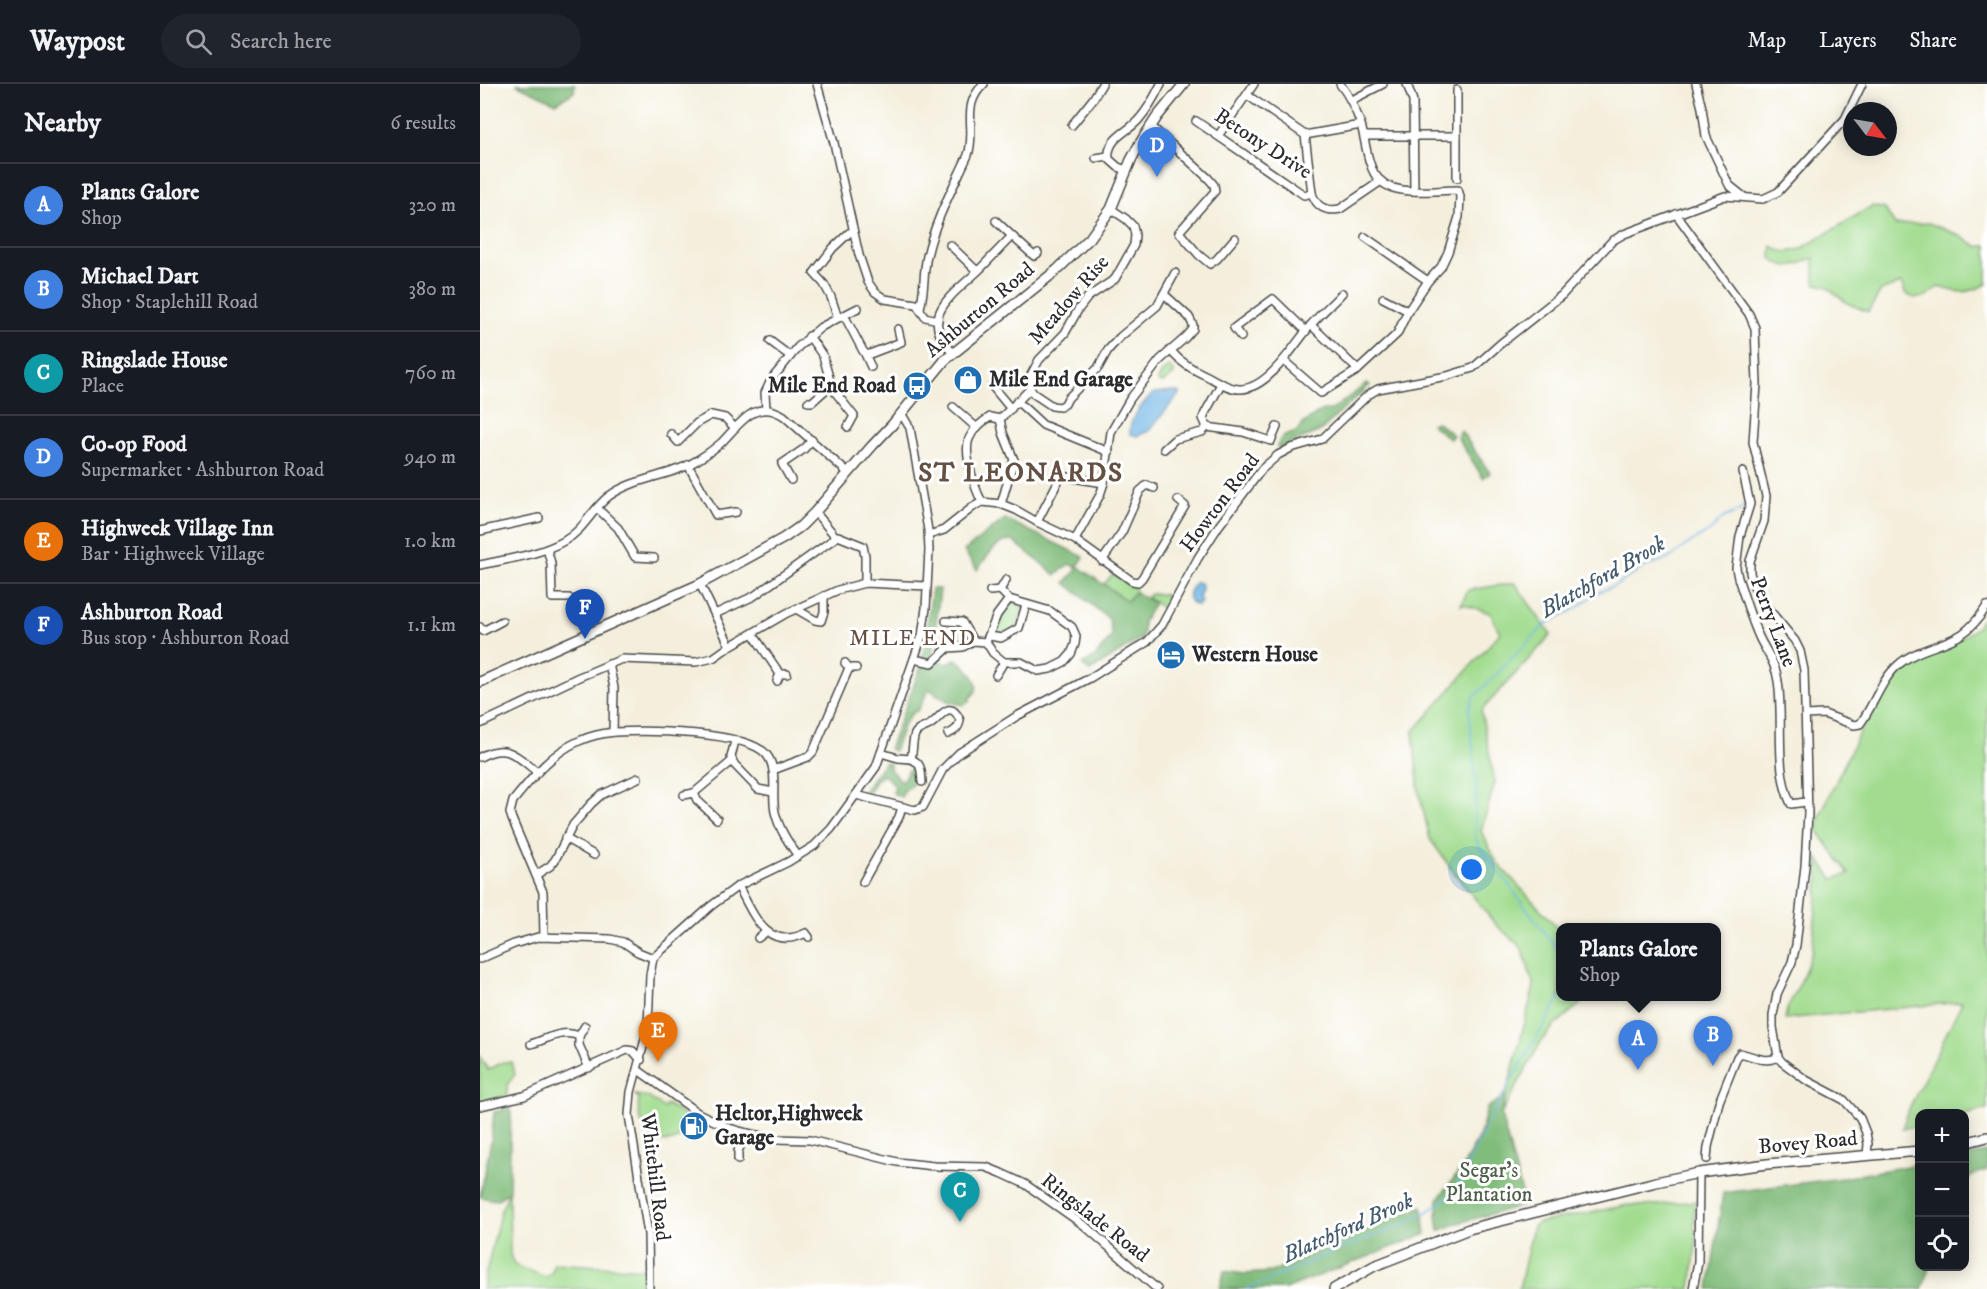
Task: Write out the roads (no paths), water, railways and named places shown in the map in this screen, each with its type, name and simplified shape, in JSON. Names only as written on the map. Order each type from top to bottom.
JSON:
[{"type":"main road","name":"Ashburton Road","points":[[480,682],[700,584],[784,538],[815,512],[953,353],[1073,256],[1090,238],[1111,209],[1135,152],[1151,126],[1184,84]]},
{"type":"main road","points":[[1969,1142],[1987,1137]]},
{"type":"main road","name":"Bovey Road","points":[[1334,1289],[1374,1266],[1469,1229],[1656,1182],[1699,1173],[1767,1164],[1915,1151]]},
{"type":"street","points":[[817,84],[834,143],[859,255],[868,282],[879,295],[916,304],[926,317],[938,320]]},
{"type":"street","points":[[920,308],[931,239],[939,216],[972,145],[969,113],[973,99],[984,84]]},
{"type":"street","points":[[1072,125],[1102,84]]},
{"type":"street","points":[[1127,170],[1112,163],[1108,156],[1110,148],[1116,138],[1141,118],[1161,84]]},
{"type":"street","points":[[1218,136],[1254,84]]},
{"type":"street","points":[[1284,361],[1321,393],[1358,370],[1397,334],[1408,311],[1448,252],[1459,217],[1460,193],[1458,190],[1400,190],[1381,182],[1369,166],[1364,136],[1352,100],[1340,84]]},
{"type":"street","points":[[1352,100],[1383,84]]},
{"type":"street","points":[[1407,84],[1413,101],[1414,190]]},
{"type":"street","points":[[1696,84],[1706,136],[1729,185],[1730,190],[1725,196]]},
{"type":"street","name":"Howton Road","points":[[902,807],[915,810],[923,807],[943,769],[959,753],[1017,716],[1090,678],[1147,642],[1162,625],[1198,558],[1218,527],[1262,469],[1278,455],[1291,448],[1322,440],[1378,388],[1447,376],[1473,368],[1536,313],[1562,295],[1612,241],[1635,228],[1725,196],[1763,199],[1778,192],[1845,119],[1862,84]]},
{"type":"street","points":[[1457,90],[1457,178]]},
{"type":"street","points":[[1247,95],[1305,135],[1361,125]]},
{"type":"street","name":"Betony Drive","points":[[1196,121],[1304,195],[1312,193],[1315,202],[1321,208],[1333,211],[1347,206],[1381,182]]},
{"type":"street","points":[[1151,126],[1214,185],[1215,190],[1211,196],[1179,232],[1198,255],[1210,264],[1235,238]]},
{"type":"street","points":[[1305,135],[1312,193]]},
{"type":"street","points":[[1364,136],[1457,136]]},
{"type":"street","points":[[1096,158],[1108,156]]},
{"type":"street","points":[[1729,185],[1744,197]]},
{"type":"street","name":"Meadow Rise","points":[[1030,389],[1031,375],[1039,360],[1065,333],[1088,297],[1115,279],[1134,245],[1133,226],[1111,209]]},
{"type":"street","points":[[1676,214],[1749,314],[1755,328],[1757,384],[1753,442],[1766,496],[1764,521],[1750,561],[1750,573],[1757,595],[1795,641],[1800,651],[1804,670],[1807,837],[1800,926],[1792,962],[1777,994],[1773,1015],[1778,1057],[1806,1080],[1844,1100],[1860,1118],[1866,1133],[1867,1156]]},
{"type":"street","points":[[996,221],[1034,256],[1038,253]]},
{"type":"street","points":[[849,233],[833,248],[814,276],[824,284],[871,367]]},
{"type":"street","points":[[953,353],[939,334],[938,320],[943,304],[1012,236]]},
{"type":"street","points":[[1365,237],[1428,281]]},
{"type":"street","points":[[950,245],[977,272]]},
{"type":"street","points":[[1000,419],[1030,389],[1052,406],[1060,407],[1065,404],[1068,398],[1098,368],[1108,350],[1119,337],[1157,306],[1175,273]]},
{"type":"street","points":[[1170,350],[1178,360],[1221,384],[1240,390],[1255,386],[1284,361],[1308,328],[1342,293]]},
{"type":"street","points":[[1075,540],[1100,495],[1104,483],[1111,432],[1130,399],[1160,360],[1193,328],[1194,325],[1164,294]]},
{"type":"street","points":[[1383,298],[1408,311]]},
{"type":"street","points":[[1240,337],[1234,328],[1273,299],[1358,370]]},
{"type":"street","points":[[766,409],[765,393],[790,356],[821,327],[858,308]]},
{"type":"street","points":[[865,354],[901,342],[898,329]]},
{"type":"street","points":[[809,336],[823,356],[831,385],[854,417],[848,427]]},
{"type":"street","points":[[770,341],[790,356]]},
{"type":"street","points":[[1207,427],[1203,418],[1221,384]]},
{"type":"street","points":[[808,402],[812,402],[831,385]]},
{"type":"street","points":[[992,386],[1011,409]]},
{"type":"street","points":[[1017,401],[1043,425],[1109,452]]},
{"type":"street","points":[[953,407],[977,428]]},
{"type":"street","points":[[480,565],[547,549],[565,541],[577,532],[609,496],[621,489],[668,474],[699,460],[749,414],[766,409],[784,416],[848,473]]},
{"type":"street","points":[[480,959],[527,940],[544,938],[610,939],[623,942],[653,958],[711,906],[738,886],[798,856],[824,838],[876,766],[915,659],[924,627],[929,550],[928,530],[910,428],[902,413]]},
{"type":"street","points":[[671,434],[678,442],[698,423],[711,415],[725,418],[735,428]]},
{"type":"street","points":[[982,502],[976,489],[968,452],[968,439],[982,422],[990,417],[1000,419]]},
{"type":"street","points":[[1000,419],[1003,434],[1014,460],[1001,504]]},
{"type":"street","points":[[1207,427],[1243,432],[1271,441],[1277,427]]},
{"type":"street","points":[[1164,448],[1175,439],[1202,432],[1207,427]]},
{"type":"street","points":[[791,480],[782,464],[812,440]]},
{"type":"street","points":[[688,465],[716,515],[736,513]]},
{"type":"street","name":"Perry Lane","points":[[1743,472],[1750,504],[1740,536],[1736,568],[1760,639],[1770,654],[1778,680],[1782,722],[1783,781],[1787,795],[1791,804],[1806,802]]},
{"type":"street","points":[[1037,522],[1060,476],[1104,483]]},
{"type":"street","points":[[1102,561],[1122,532],[1140,491],[1147,485],[1154,488]]},
{"type":"street","points":[[932,534],[944,530],[982,502],[1001,504],[1075,540],[1102,561],[1137,582],[1142,578],[1188,508],[1178,500]]},
{"type":"street","points":[[597,508],[618,528],[635,557],[654,558]]},
{"type":"street","points":[[815,512],[836,537]]},
{"type":"street","points":[[480,531],[539,518]]},
{"type":"street","points":[[715,614],[754,596],[836,537],[841,536],[862,546],[865,556],[866,583]]},
{"type":"street","points":[[547,549],[552,573],[552,598],[569,598]]},
{"type":"street","points":[[1000,590],[1006,580]]},
{"type":"street","points":[[480,724],[622,659],[703,661],[713,658],[796,609],[838,590],[866,583],[926,586]]},
{"type":"street","points":[[700,584],[730,646]]},
{"type":"street","points":[[990,591],[1000,590]]},
{"type":"street","points":[[1000,590],[1009,599],[1050,611],[1072,627],[1076,636],[1075,644],[1071,654],[1064,662],[1050,669],[1038,671],[1021,662],[1004,662],[993,653],[988,639],[997,615],[1009,599]]},
{"type":"street","points":[[796,609],[821,621],[824,612],[824,596]]},
{"type":"street","points":[[915,659],[932,663],[948,648],[963,647],[973,641],[1001,638],[1019,628],[1026,605]]},
{"type":"street","points":[[1806,715],[1824,714],[1854,725],[1860,723],[1897,666],[1925,649],[1961,635],[1976,621],[1987,606]]},
{"type":"street","points":[[480,627],[483,631],[502,621]]},
{"type":"street","points":[[946,621],[962,622],[973,641]]},
{"type":"street","points":[[753,634],[781,676]]},
{"type":"street","points":[[996,675],[1004,662]]},
{"type":"street","points":[[609,664],[614,688],[613,732]]},
{"type":"street","points":[[773,770],[808,757],[813,752],[850,667]]},
{"type":"street","points":[[911,759],[915,733],[929,726],[949,709],[960,720],[954,731],[948,734]]},
{"type":"street","points":[[544,938],[544,898],[510,813],[513,801],[554,756],[593,736],[613,732],[709,735],[756,747],[765,754],[773,770],[775,811],[786,839],[798,856]]},
{"type":"street","points":[[735,741],[732,761],[758,789],[773,792]]},
{"type":"street","points":[[480,757],[492,752],[507,751],[537,772]]},
{"type":"street","points":[[881,753],[917,761],[920,765],[922,782]]},
{"type":"street","points":[[684,795],[694,793],[732,761]]},
{"type":"street","points":[[536,875],[555,860],[565,838],[580,815],[596,799],[639,777]]},
{"type":"street","points":[[694,793],[697,800],[717,819]]},
{"type":"street","points":[[856,795],[902,807],[899,817],[863,882]]},
{"type":"street","points":[[565,838],[595,856]]},
{"type":"street","points":[[738,886],[766,932],[786,939],[806,933],[809,937]]},
{"type":"street","points":[[758,938],[766,932]]},
{"type":"street","name":"Whitehill Road","points":[[649,1289],[648,1233],[629,1115],[631,1092],[645,1044],[650,1013],[650,975],[653,958]]},
{"type":"street","points":[[585,1026],[579,1036],[579,1045],[589,1068]]},
{"type":"street","points":[[541,1051],[534,1044],[557,1034],[566,1033],[579,1036]]},
{"type":"street","points":[[633,1051],[645,1044]]},
{"type":"street","points":[[480,1106],[524,1096],[627,1050],[633,1051],[641,1060]]},
{"type":"street","points":[[1707,1159],[1719,1102],[1737,1057],[1740,1053],[1766,1060],[1778,1057]]},
{"type":"street","name":"Ringslade Road","points":[[638,1071],[650,1077],[698,1113],[729,1128],[776,1139],[810,1140],[897,1162],[934,1166],[986,1167],[1025,1184],[1058,1206],[1085,1226],[1156,1288]]},
{"type":"street","points":[[738,1160],[738,1151],[747,1132]]},
{"type":"street","points":[[1693,1289],[1698,1262],[1699,1173]]},
{"type":"water","points":[[1173,391],[1180,393],[1149,431],[1137,436],[1130,434],[1134,417],[1153,393]]},
{"type":"water","points":[[1196,582],[1200,583],[1202,589],[1199,597],[1201,602],[1198,606],[1188,596]]},
{"type":"waterway","name":"Blatchford Brook","points":[[1556,948],[1478,844],[1475,835],[1476,780],[1469,710],[1472,699],[1547,623],[1644,567],[1670,558],[1711,530],[1723,518],[1739,511],[1746,504]]},
{"type":"waterway","name":"Blatchford Brook","points":[[1246,1289],[1395,1228],[1429,1211],[1443,1201],[1454,1190],[1500,1100],[1558,1001]]},
{"type":"place","name":"Co-op Food","points":[[1157,177]]},
{"type":"place","name":"Mile End Garage","points":[[968,380]]},
{"type":"place","name":"Mile End Road","points":[[917,386]]},
{"type":"place","name":"Ashburton Road","points":[[585,639]]},
{"type":"place","name":"Western House","points":[[1171,655]]},
{"type":"place","name":"Highweek Village Inn","points":[[658,1062]]},
{"type":"place","name":"Michael Dart","points":[[1713,1066]]},
{"type":"place","name":"Plants Galore","points":[[1638,1070]]},
{"type":"place","name":"Heltor,Highweek Garage","points":[[694,1126]]},
{"type":"place","name":"Ringslade House","points":[[960,1222]]},
{"type":"district","name":"ST LEONARDS","points":[[1021,473]]},
{"type":"district","name":"MILE END","points":[[913,638]]},
{"type":"park label","name":"Segar's Plantation","points":[[1489,1183]]}]
